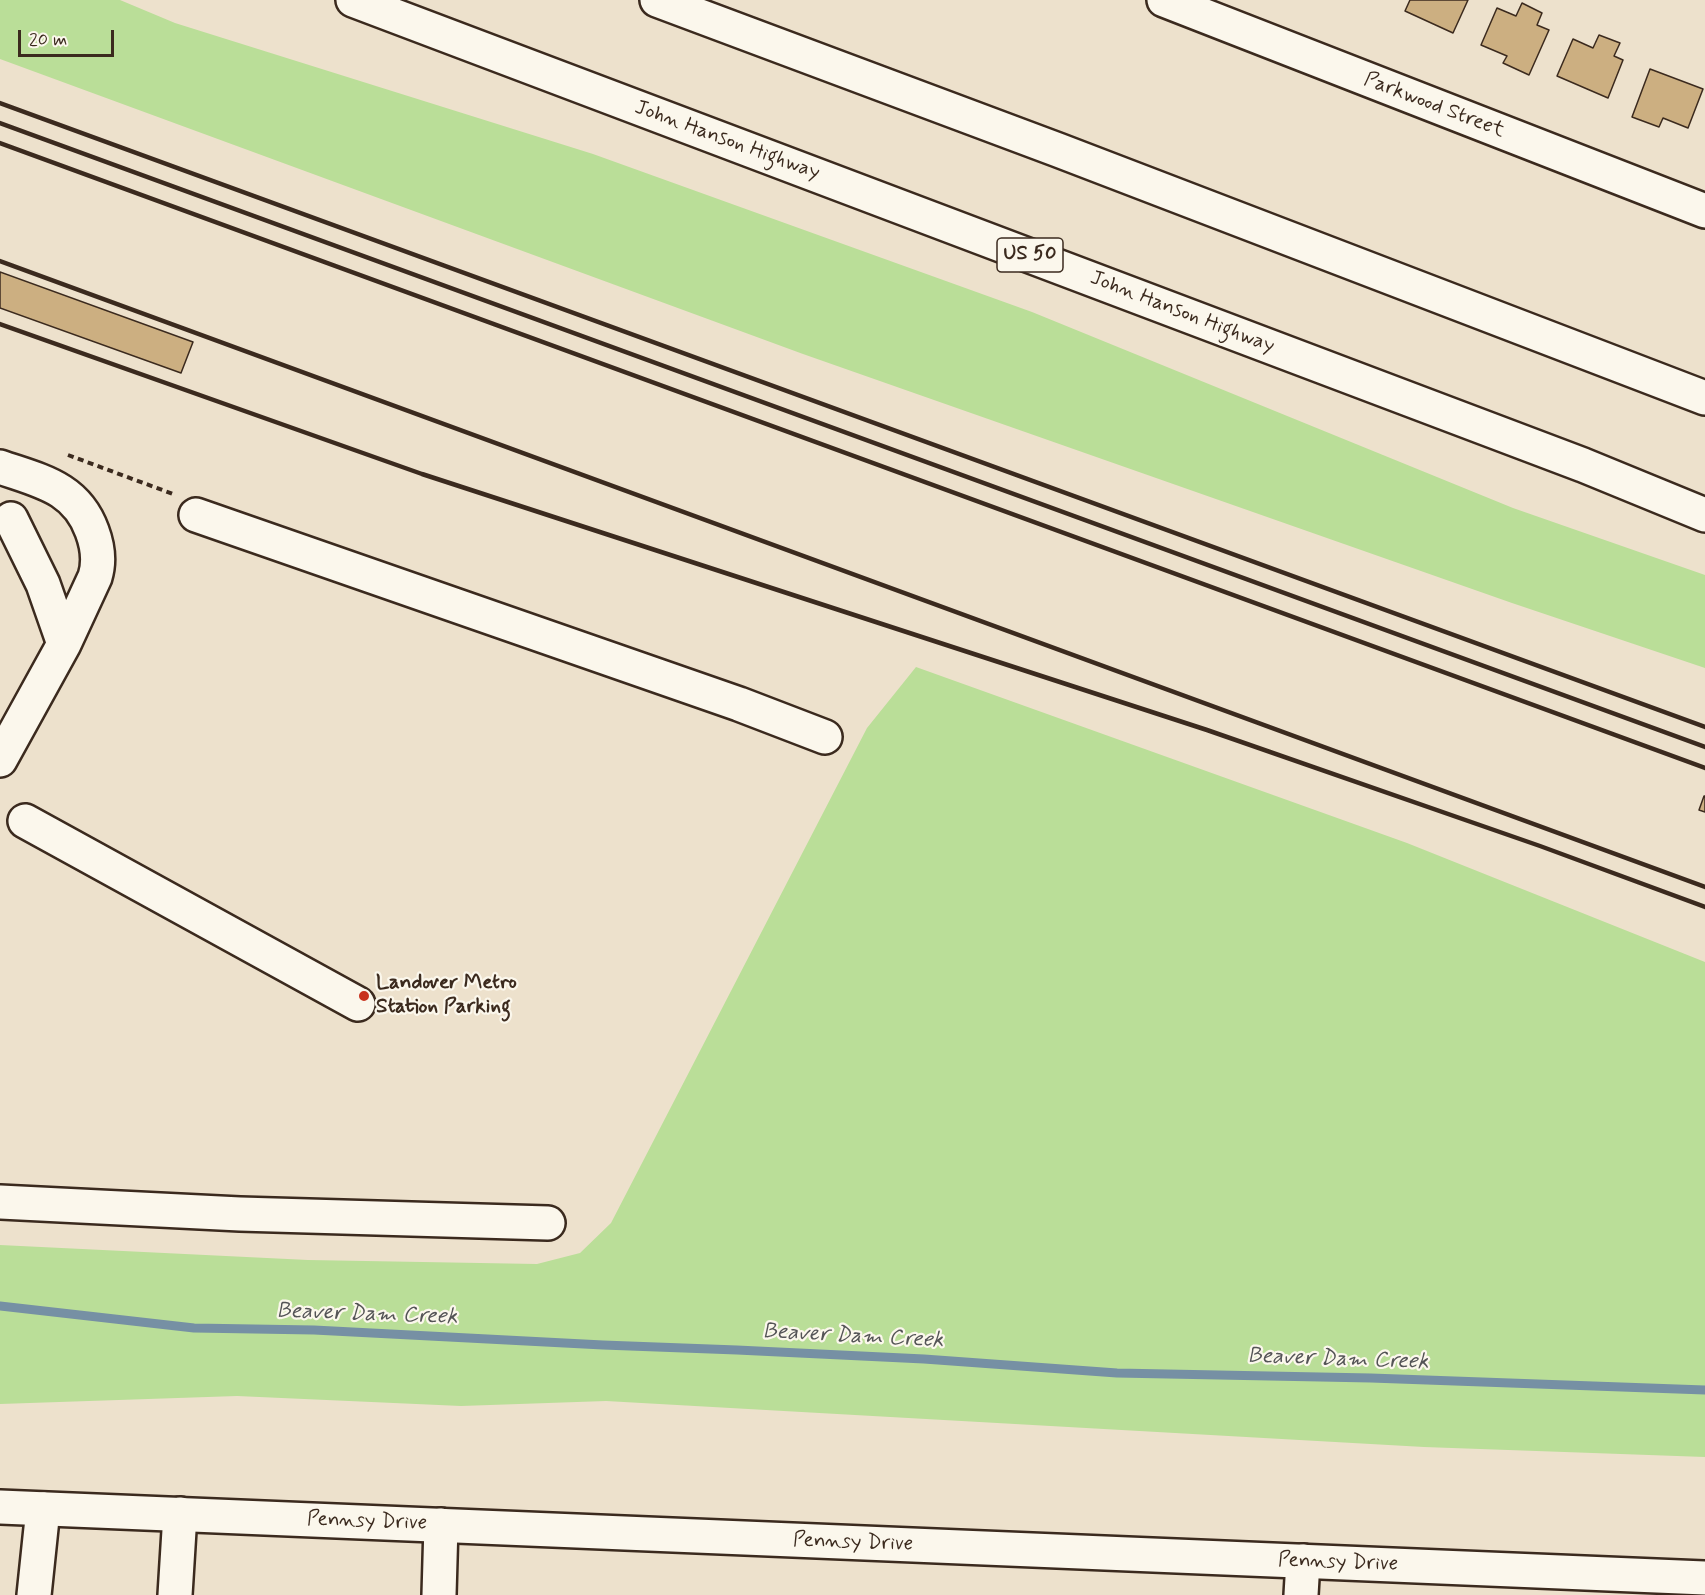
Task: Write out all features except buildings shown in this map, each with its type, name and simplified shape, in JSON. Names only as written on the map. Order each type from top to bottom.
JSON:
[{"type":"main road","name":"John Hanson Highway","points":[[353,0],[1583,465],[1705,515]]},
{"type":"main road","points":[[657,0],[1058,150],[1705,398]]},
{"type":"main road","name":"Parkwood Street","points":[[1164,0],[1705,211]]},
{"type":"main road","points":[[0,467],[65,492],[83,512],[93,532],[98,553],[95,578],[63,644],[0,760]]},
{"type":"main road","points":[[185,504],[825,737]]},
{"type":"main road","points":[[10,519],[46,593],[63,644]]},
{"type":"main road","points":[[25,821],[358,1004]]},
{"type":"main road","points":[[0,1202],[240,1214],[548,1223]]},
{"type":"main road","name":"Pennsy Drive","points":[[0,1507],[1705,1578]]},
{"type":"main road","points":[[34,1595],[43,1509]]},
{"type":"main road","points":[[175,1595],[180,1514]]},
{"type":"main road","points":[[439,1595],[441,1526]]},
{"type":"main road","points":[[1301,1595],[1303,1561]]},
{"type":"path","points":[[60,453],[185,504]]},
{"type":"green space","points":[[0,0],[120,0],[175,23],[593,154],[1032,312],[1513,508],[1705,575],[1705,668],[1512,603],[803,354],[0,59]]},
{"type":"green space","points":[[916,667],[1407,843],[1705,962],[1705,1457],[1424,1447],[606,1401],[461,1406],[237,1396],[0,1404],[0,1245],[308,1260],[537,1264],[580,1253],[611,1223],[867,728]]},
{"type":"waterway","name":"Beaver Dam Creek","points":[[0,1306],[194,1328],[314,1330],[924,1359],[1117,1373],[1371,1378],[1705,1390]]},
{"type":"railway","points":[[0,103],[1705,727]]},
{"type":"railway","points":[[0,123],[1705,747]]},
{"type":"railway","points":[[0,143],[1705,768]]},
{"type":"railway","points":[[0,261],[1705,887]]},
{"type":"railway","points":[[0,324],[422,474],[1207,730],[1540,846],[1705,907]]},
{"type":"place","name":"Landover Metro Station Parking","points":[[364,996]]}]
